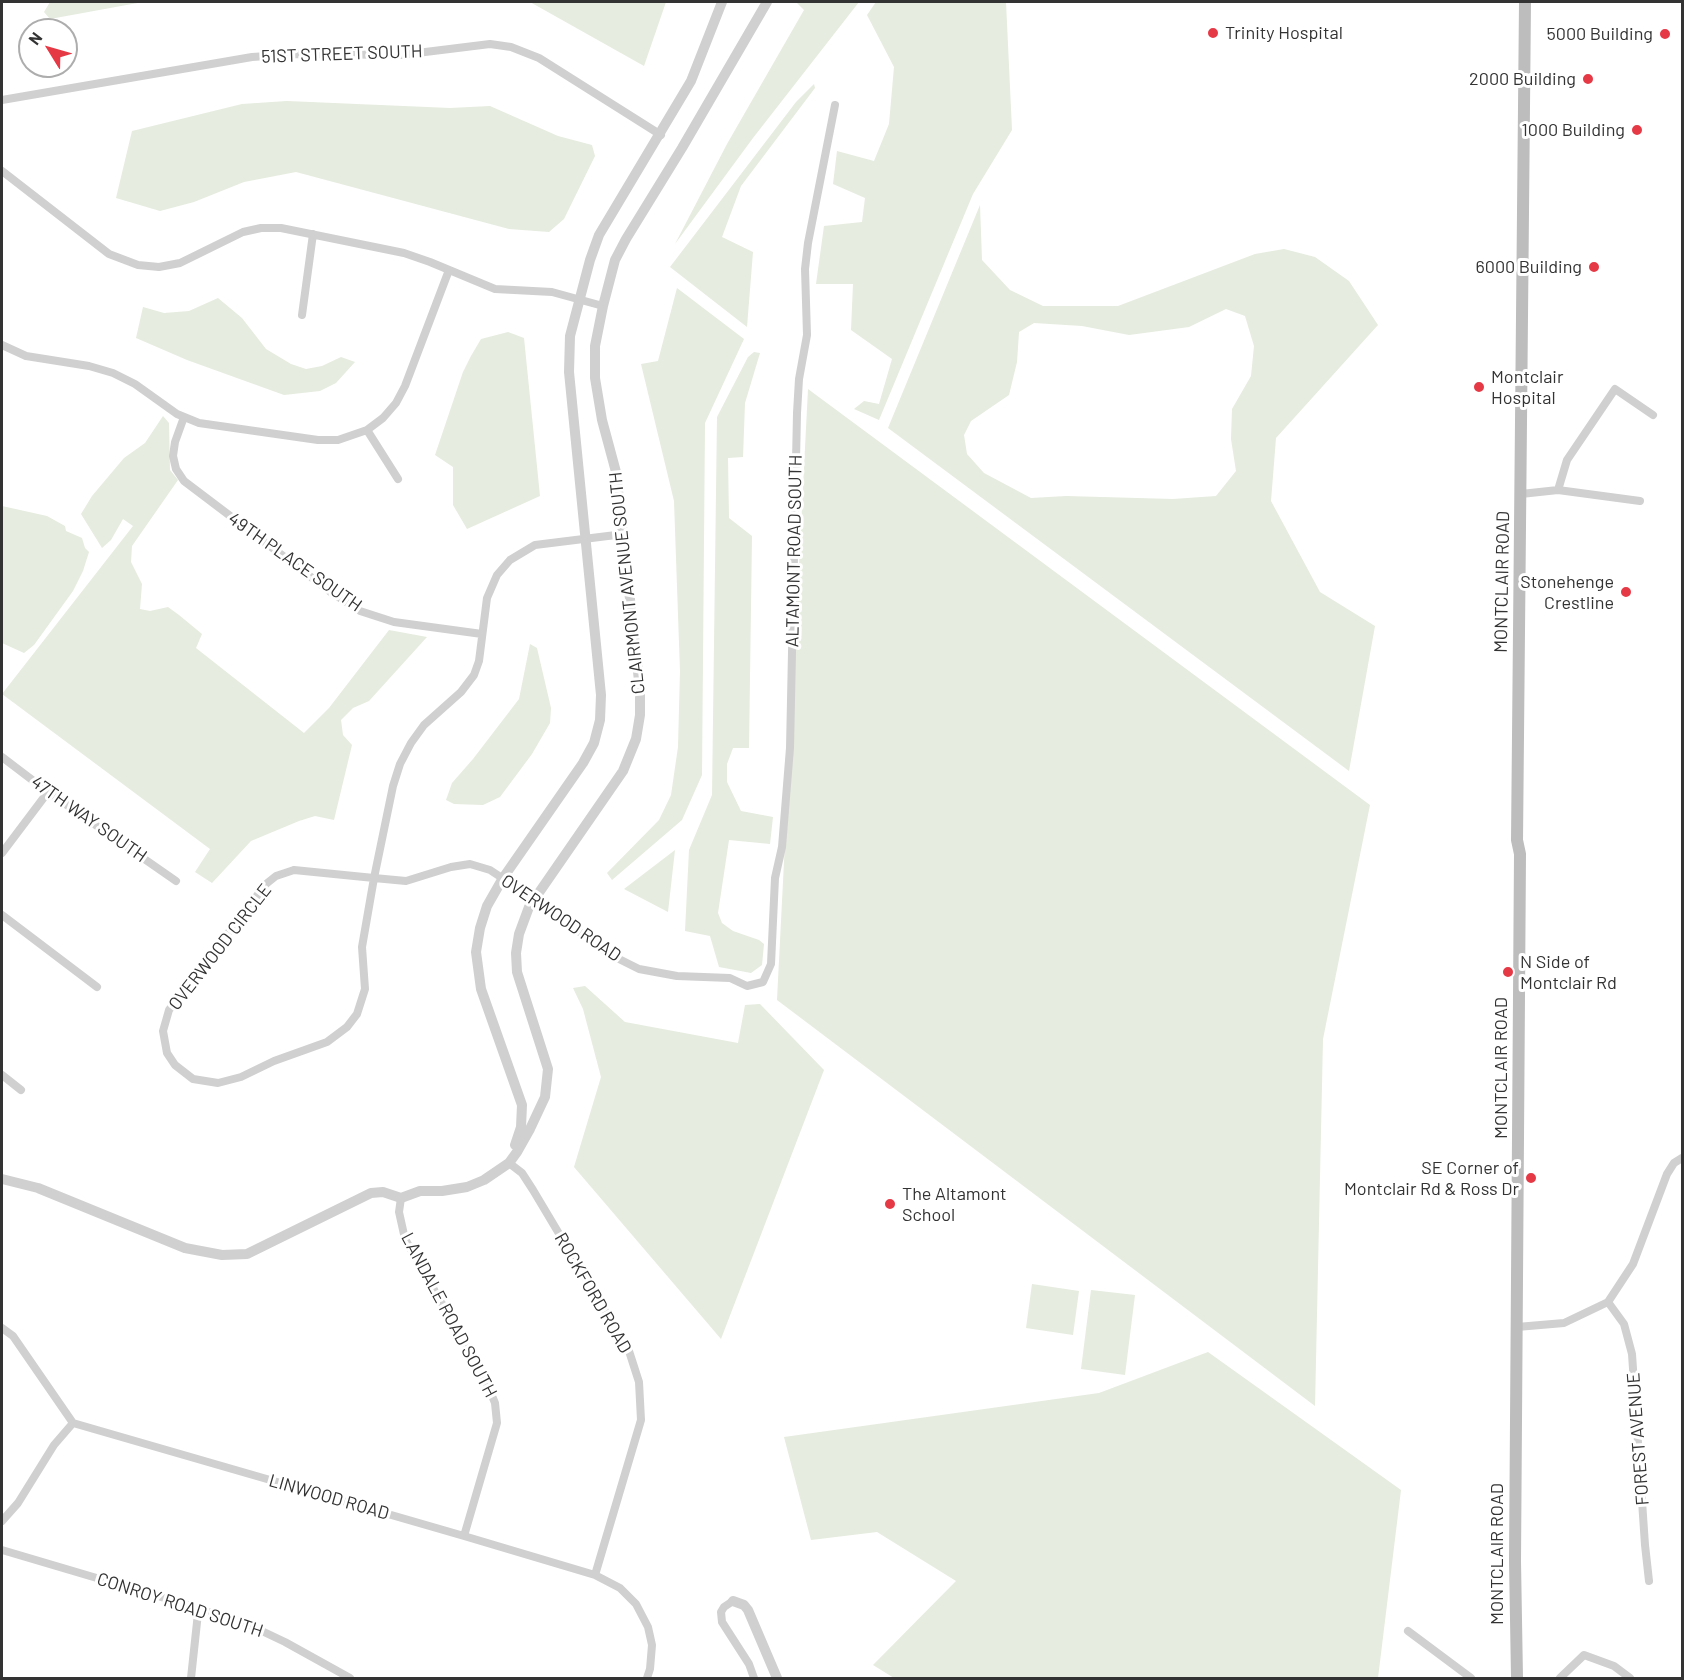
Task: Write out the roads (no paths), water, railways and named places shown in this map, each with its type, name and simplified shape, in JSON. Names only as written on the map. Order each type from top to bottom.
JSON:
[{"type":"main road","name":"MONTCLAIR ROAD","points":[[1517,1678],[1515,1561],[1520,864],[1517,840],[1525,2]]},
{"type":"street","name":"CLAIRMONT AVENUE SOUTH","points":[[509,1163],[521,1127],[522,1105],[481,989],[476,952],[483,917],[503,878],[583,762],[594,743],[600,720],[601,695],[569,360],[570,336],[599,236],[661,135],[695,74],[711,25],[722,2]]},
{"type":"street","name":"CLAIRMONT AVENUE SOUTH","points":[[2,1179],[38,1188],[185,1248],[222,1255],[247,1254],[371,1193],[383,1192],[401,1198],[420,1191],[442,1191],[467,1187],[484,1180],[509,1163],[524,1140],[544,1097],[548,1069],[517,972],[519,934],[534,899],[617,781],[628,761],[636,739],[640,714],[640,690],[616,472],[602,420],[596,378],[595,346],[603,306],[615,260],[626,239],[767,2]]},
{"type":"street","name":"51ST STREET SOUTH","points":[[2,100],[252,57],[298,54],[401,55],[489,44],[521,50],[539,58],[661,135]]},
{"type":"street","name":"ALTAMONT ROAD SOUTH","points":[[747,986],[763,982],[771,964],[776,878],[782,847],[790,748],[797,413],[807,334],[805,269],[835,105]]},
{"type":"street","points":[[2,171],[100,248],[118,259],[138,265],[159,267],[180,263],[234,236],[252,230],[281,228],[398,252],[495,289],[542,290],[603,306]]},
{"type":"street","points":[[302,315],[313,234]]},
{"type":"street","points":[[2,345],[26,356],[89,366],[113,373],[135,384],[184,417],[207,424],[318,440],[348,438],[367,430],[383,418],[401,395],[449,270]]},
{"type":"street","points":[[1558,490],[1567,460],[1615,389],[1653,415]]},
{"type":"street","name":"49TH PLACE SOUTH","points":[[184,417],[175,442],[173,456],[176,469],[184,481],[332,593],[360,611],[394,622],[482,634]]},
{"type":"street","points":[[367,430],[398,479]]},
{"type":"street","name":"MONTCLAIR ROAD","points":[[1521,494],[1558,490],[1640,501]]},
{"type":"street","points":[[374,878],[393,786],[400,764],[424,725],[470,681],[479,661],[490,590],[497,575],[510,560],[535,545],[624,534]]},
{"type":"street","name":"47TH WAY SOUTH","points":[[2,757],[48,792],[176,881]]},
{"type":"street","points":[[2,853],[48,792]]},
{"type":"street","name":"OVERWOOD ROAD","points":[[374,878],[406,881],[451,867],[470,864],[490,870],[503,878],[611,955],[639,969],[677,976],[730,978],[747,986]]},
{"type":"street","name":"OVERWOOD CIRCLE","points":[[294,870],[374,878],[362,947],[365,989],[360,1006],[347,1027],[327,1041],[226,1082],[193,1079],[175,1065],[167,1053],[164,1038],[164,1024],[169,1010],[266,884],[276,876],[294,870]]},
{"type":"street","points":[[2,915],[97,987]]},
{"type":"street","points":[[2,1075],[21,1090]]},
{"type":"street","points":[[1517,1327],[1564,1323],[1608,1302],[1633,1264],[1667,1174],[1674,1163],[1683,1158]]},
{"type":"street","name":"ROCKFORD ROAD","points":[[509,1163],[522,1173],[533,1190],[629,1351],[639,1382],[641,1420],[595,1575]]},
{"type":"street","name":"LANDALE ROAD SOUTH","points":[[401,1198],[399,1212],[405,1239],[485,1379],[495,1403],[497,1423],[464,1536]]},
{"type":"street","name":"FOREST AVENUE","points":[[1608,1302],[1624,1324],[1632,1354],[1649,1581]]},
{"type":"street","points":[[2,1328],[13,1336],[73,1423],[54,1445],[18,1503],[2,1521]]},
{"type":"street","name":"LINWOOD ROAD","points":[[73,1423],[595,1575],[620,1588],[636,1604],[648,1627],[652,1645],[646,1678]]},
{"type":"street","name":"CONROY ROAD SOUTH","points":[[2,1550],[188,1605],[198,1613],[211,1612],[245,1623],[350,1678]]},
{"type":"street","points":[[754,1678],[749,1664],[722,1622],[724,1607],[733,1601],[744,1605],[748,1610],[777,1678]]},
{"type":"street","points":[[191,1678],[198,1613]]},
{"type":"street","points":[[1408,1631],[1471,1678]]},
{"type":"street","points":[[1560,1678],[1584,1655],[1614,1666],[1630,1678]]},
{"type":"place","name":"Trinity Hospital","points":[[1213,33]]},
{"type":"place","name":"5000 Building","points":[[1665,34]]},
{"type":"place","name":"2000 Building","points":[[1588,79]]},
{"type":"place","name":"1000 Building","points":[[1637,130]]},
{"type":"place","name":"6000 Building","points":[[1594,267]]},
{"type":"place","name":"Montclair Hospital","points":[[1479,387]]},
{"type":"place","name":"Stonehenge Crestline","points":[[1626,592]]},
{"type":"place","name":"N Side of Montclair Rd","points":[[1508,972]]},
{"type":"place","name":"SE Corner of Montclair Rd & Ross Dr","points":[[1531,1178]]},
{"type":"place","name":"The Altamont School","points":[[890,1204]]}]
